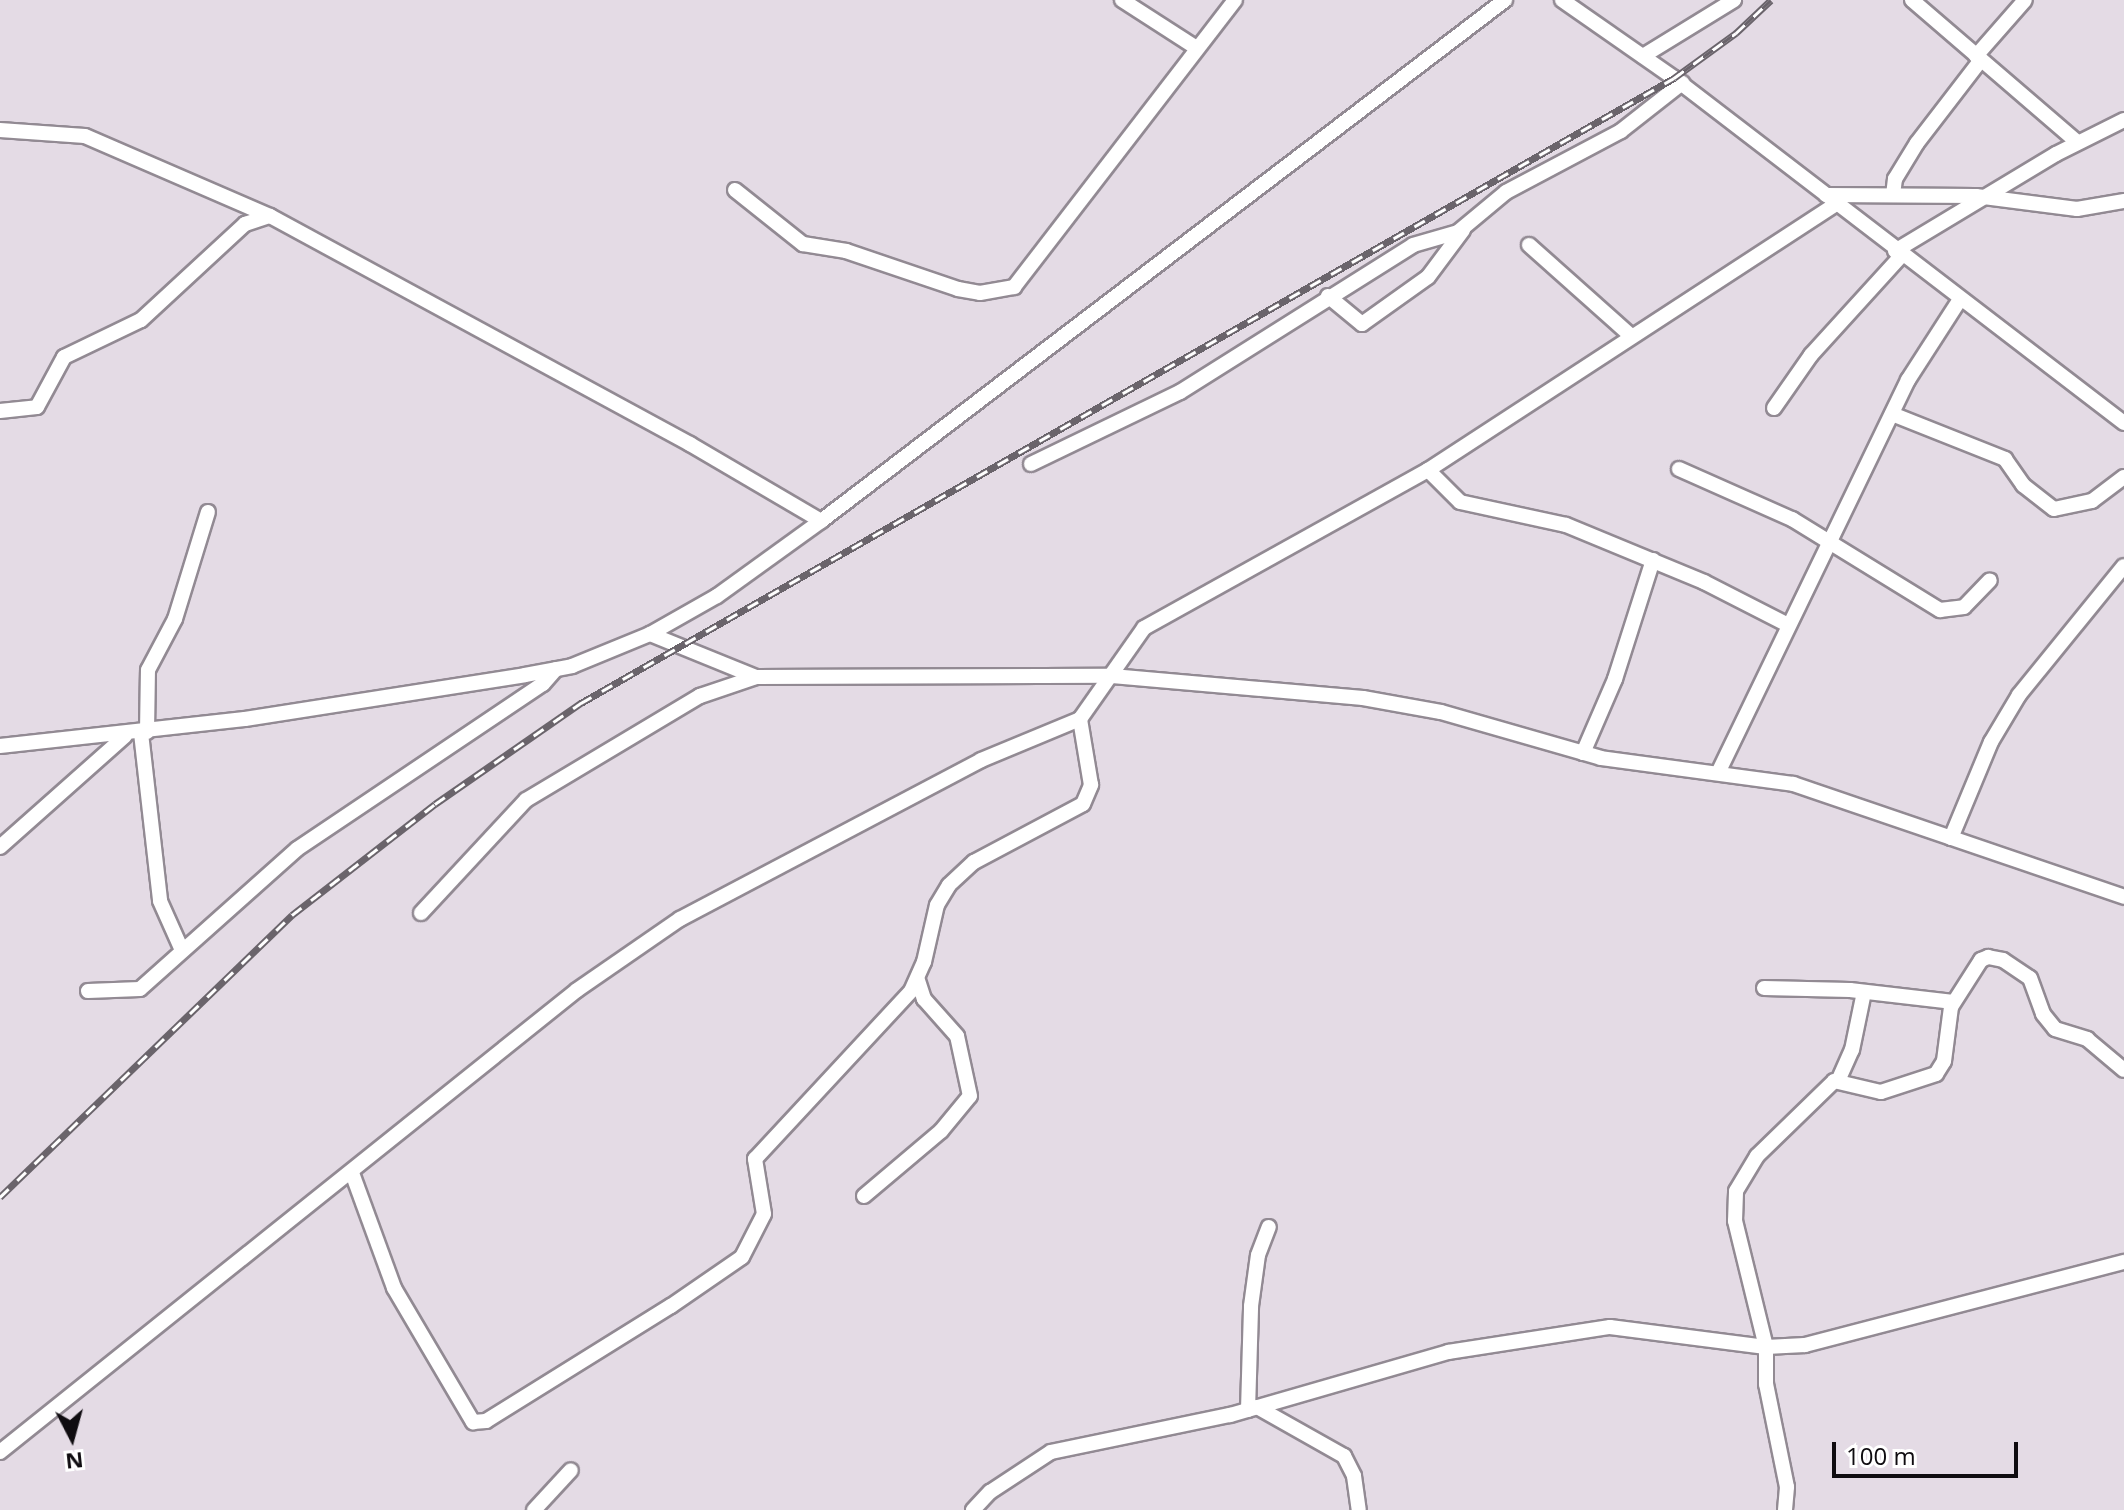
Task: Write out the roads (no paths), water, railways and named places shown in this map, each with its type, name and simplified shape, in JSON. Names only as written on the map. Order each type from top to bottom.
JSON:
[{"type":"street","points":[[1122,0],[1195,47]]},
{"type":"street","points":[[735,190],[803,244],[846,251],[958,289],[980,293],[1014,287],[1195,47],[1235,0]]},
{"type":"street","points":[[0,746],[138,734],[557,669],[650,634],[717,596],[821,521],[1505,0]]},
{"type":"street","points":[[1643,56],[1734,0]]},
{"type":"street","points":[[1912,0],[2077,142]]},
{"type":"street","points":[[1893,195],[1895,179],[1917,143],[2025,0]]},
{"type":"street","points":[[1564,1],[1682,83],[1959,301],[2124,423]]},
{"type":"street","points":[[1328,296],[1362,324],[1432,274],[1466,227],[1506,192],[1621,131],[1682,83]]},
{"type":"street","points":[[1774,408],[1811,355],[1899,253],[2077,142],[2124,120]]},
{"type":"street","points":[[0,130],[58,132],[110,144],[270,216],[690,444],[821,521]]},
{"type":"street","points":[[0,1452],[577,990],[680,919],[981,760],[1080,719],[1144,628],[1428,470],[1832,199],[1893,195],[1990,198],[2077,209],[2124,201]]},
{"type":"street","points":[[2,409],[37,407],[64,357],[141,320],[245,224],[270,216]]},
{"type":"street","points":[[1031,464],[1173,397],[1413,245],[1466,227]]},
{"type":"street","points":[[1529,245],[1631,336]]},
{"type":"street","points":[[1718,773],[1892,414],[1959,301]]},
{"type":"street","points":[[1892,414],[2005,459],[2023,485],[2054,509],[2092,501],[2124,477]]},
{"type":"street","points":[[1679,469],[1832,541],[1945,612],[1964,607],[1990,580]]},
{"type":"street","points":[[1428,470],[1460,502],[1549,519],[1653,560],[1788,625]]},
{"type":"street","points":[[181,948],[160,901],[138,734],[148,670],[175,619],[208,512]]},
{"type":"street","points":[[1583,753],[1615,679],[1653,560]]},
{"type":"street","points":[[1951,838],[1997,729],[2040,667],[2124,566]]},
{"type":"street","points":[[650,634],[756,677]]},
{"type":"street","points":[[88,991],[140,989],[181,948],[297,849],[537,688],[557,669]]},
{"type":"street","points":[[421,913],[526,800],[700,696],[756,677],[1112,676],[1363,698],[1441,712],[1583,753],[1817,790],[2124,897]]},
{"type":"street","points":[[352,1173],[394,1288],[470,1418],[486,1421],[742,1257],[764,1214],[755,1159],[918,980],[937,905],[949,885],[974,862],[1083,804],[1090,794],[1080,719]]},
{"type":"street","points":[[0,847],[138,734]]},
{"type":"street","points":[[1787,1507],[1769,1410],[1766,1347],[1738,1245],[1736,1191],[1757,1156],[1828,1085],[1838,1081],[1881,1092],[1936,1074],[1944,1061],[1953,1002],[1969,984],[1981,960],[2003,960],[2030,978],[2048,1023],[2099,1047],[2124,1070]]},
{"type":"street","points":[[864,1196],[941,1131],[970,1096],[957,1036],[924,999],[918,980]]},
{"type":"street","points":[[1764,988],[1864,992],[1953,1002]]},
{"type":"street","points":[[1838,1081],[1852,1050],[1864,992]]},
{"type":"street","points":[[1252,1408],[1250,1319],[1258,1255],[1269,1227]]},
{"type":"street","points":[[973,1510],[990,1492],[1051,1452],[1252,1408],[1448,1352],[1576,1330],[1637,1329],[1766,1347],[1805,1345],[2124,1262]]},
{"type":"street","points":[[1252,1408],[1344,1456],[1354,1476],[1359,1510]]},
{"type":"street","points":[[534,1510],[571,1470]]},
{"type":"railway","points":[[0,1197],[292,915],[435,804],[581,703],[1674,78],[1736,33],[1771,0]]}]
